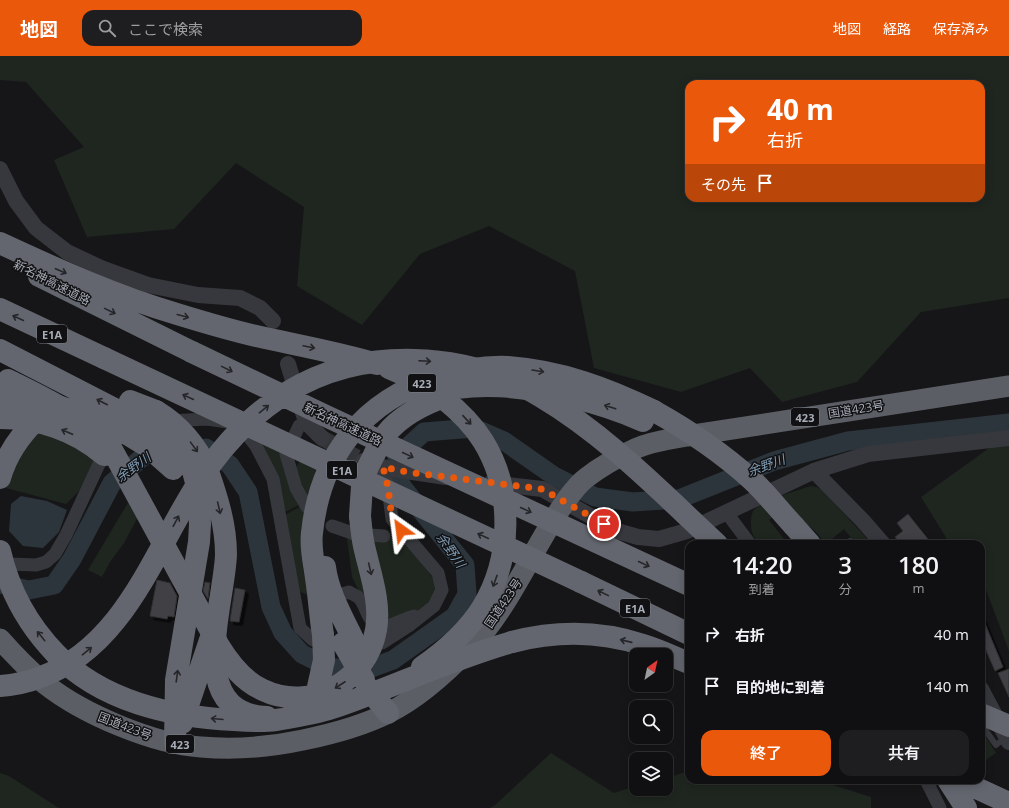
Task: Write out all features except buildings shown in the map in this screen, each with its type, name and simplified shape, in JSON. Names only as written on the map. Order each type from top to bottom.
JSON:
[{"type":"highway","points":[[0,243],[45,264],[113,292],[176,314],[254,335],[355,358],[389,368],[410,377],[443,398],[458,411],[483,441],[492,459],[498,477],[505,510],[506,538],[498,574],[491,592],[481,609],[468,627],[453,643],[415,672],[378,685],[338,706],[319,712],[275,720],[249,721],[197,717],[146,706],[120,696],[77,672],[56,655],[36,630],[17,601],[4,570],[0,552]]},
{"type":"highway","name":"新名神高速道路","points":[[0,256],[192,352],[328,417],[685,583]]},
{"type":"highway","name":"E1A","points":[[0,310],[685,632]]},
{"type":"highway","points":[[0,350],[135,415],[164,437],[184,457],[221,515],[226,552],[225,572],[216,622],[214,656],[218,684],[230,703],[239,710],[258,717],[292,714],[307,706],[314,698],[322,674],[324,660],[316,578]]},
{"type":"highway","points":[[0,686],[22,683],[51,673],[80,656],[94,645],[108,631],[136,591],[200,480],[216,457],[230,441],[249,421],[289,392],[328,373],[354,366],[381,361],[438,361],[495,374],[518,384],[538,394],[594,432],[714,540]]},
{"type":"highway","name":"423","points":[[388,713],[378,685],[328,611],[316,578],[311,535],[318,501],[329,470],[339,451],[361,421],[375,409],[405,390],[427,380],[456,371],[484,367],[507,367],[559,375],[585,381],[609,390],[650,416],[696,453],[722,471],[748,492],[791,533],[803,540]]},
{"type":"highway","points":[[3,385],[34,401],[94,418],[135,415]]},
{"type":"highway","points":[[3,385],[54,404],[89,425],[110,446],[208,626],[228,659],[239,673],[250,682],[263,690],[289,698],[316,696],[340,685],[360,666],[373,641],[378,615],[377,600],[364,544],[360,516],[362,486],[375,464],[385,434],[408,414],[422,406],[455,393],[497,386]]},
{"type":"highway","name":"423","points":[[349,642],[326,571],[323,549],[326,513],[330,495],[337,477],[348,457],[371,427],[383,416],[398,406],[428,393],[450,388],[473,386],[497,386],[532,389],[602,405],[623,412],[650,416]]},
{"type":"highway","name":"国道423号","points":[[0,639],[30,671],[47,685],[86,710],[130,730],[175,743],[200,747],[240,749],[282,745],[324,736],[388,713],[412,698],[472,646],[491,622],[517,583],[542,537],[564,503],[584,479],[605,465],[638,447],[687,436],[1009,386]]},
{"type":"highway","points":[[0,478],[9,454],[28,428],[39,417]]},
{"type":"highway","points":[[0,418],[16,418],[33,421],[50,425],[70,433],[86,441],[99,451],[130,481]]},
{"type":"highway","points":[[175,743],[176,680],[199,542],[200,524],[198,490],[191,470]]},
{"type":"highway","points":[[175,743],[216,622]]},
{"type":"highway","points":[[378,685],[512,642],[531,637],[550,635],[583,634],[611,638],[642,645],[685,661]]},
{"type":"highway","points":[[985,717],[1008,735]]},
{"type":"highway","points":[[985,779],[1009,791]]},
{"type":"highway","points":[[951,784],[966,808]]},
{"type":"highway","points":[[961,784],[975,808]]},
{"type":"highway","points":[[968,784],[1009,803]]},
{"type":"street","points":[[0,169],[16,201],[36,228],[68,252],[100,268],[148,285],[198,295],[240,298],[260,308],[273,321]]},
{"type":"street","points":[[288,364],[306,422],[322,438]]},
{"type":"street","points":[[0,557],[10,564],[36,564],[46,562],[56,554],[66,536],[99,464],[119,440],[137,430],[158,422],[207,419],[228,422],[244,432],[256,446],[273,480],[300,628],[312,640],[334,647],[354,649],[382,643],[434,606],[442,590],[438,573],[392,519],[388,487],[375,464]]},
{"type":"street","points":[[306,422],[299,426],[286,454],[296,488],[307,507]]},
{"type":"street","points":[[375,464],[407,472],[542,489],[564,503],[617,531],[638,537],[660,539],[687,531],[814,470],[868,454],[1009,438]]},
{"type":"street","points":[[814,470],[880,540]]},
{"type":"street","points":[[726,512],[747,540]]},
{"type":"street","points":[[332,526],[355,534],[384,536]]},
{"type":"street","points":[[342,594],[349,592],[358,598],[369,619],[378,625],[385,626],[409,617],[422,615]]},
{"type":"street","points":[[295,599],[303,603],[310,604]]},
{"type":"street","points":[[985,696],[1008,735]]},
{"type":"street","points":[[928,784],[940,808]]},
{"type":"lane","points":[[985,730],[996,745],[1008,735]]},
{"type":"shaded area","points":[[0,56],[1009,56],[1009,298],[921,312],[857,382],[782,402],[750,368],[681,392],[594,368],[575,271],[489,226],[420,254],[362,325],[297,286],[304,207],[236,163],[174,229],[87,237],[54,160],[84,147],[26,82],[0,80]]},
{"type":"shaded area","points":[[36,431],[69,442],[98,462],[87,483],[66,504],[6,488],[11,472]]},
{"type":"shaded area","points":[[260,441],[285,453],[299,505],[283,513]]},
{"type":"shaded area","points":[[1009,445],[1009,651],[985,587],[985,540],[948,540],[921,497],[992,446]]},
{"type":"shaded area","points":[[301,460],[320,470],[301,551],[309,596],[297,590],[285,515],[308,502],[296,467]]},
{"type":"shaded area","points":[[811,486],[817,487],[822,490],[868,540],[853,540],[844,529],[831,540],[823,540],[816,532],[788,509],[782,510],[769,520],[785,540],[757,540],[752,533],[751,525],[751,517],[754,510],[765,502]]},
{"type":"shaded area","points":[[21,496],[47,501],[67,510],[59,532],[43,548],[23,546],[9,531],[11,504]]},
{"type":"shaded area","points":[[129,501],[138,517],[124,543],[110,562],[102,577],[88,570]]},
{"type":"shaded area","points":[[401,535],[437,584],[431,605],[386,625],[363,600],[352,577],[347,538],[374,540]]},
{"type":"shaded area","points":[[985,735],[996,753],[985,760]]},
{"type":"shaded area","points":[[551,753],[614,793],[629,788],[629,796],[673,796],[673,776],[685,772],[685,784],[830,784],[871,797],[871,808],[489,808],[494,806]]},
{"type":"shaded area","points":[[0,773],[9,776],[59,808],[0,808]]},
{"type":"waterway","name":"余野川","points":[[206,448],[230,465],[248,492],[271,607],[283,633],[302,654],[328,667],[363,671],[393,660],[455,616],[467,594],[465,565],[399,481],[397,457],[424,432],[474,428],[504,441],[554,476],[595,497],[633,502],[679,499],[774,461],[848,441],[1009,423]]},
{"type":"waterway","name":"余野川","points":[[0,584],[29,590],[54,585],[72,559],[112,483],[144,456],[167,447]]},
{"type":"tunnel","points":[[322,438],[363,461]]},
{"type":"route","points":[[401,530],[392,519],[388,487],[383,467],[407,472],[542,489],[564,503],[604,524]]}]
